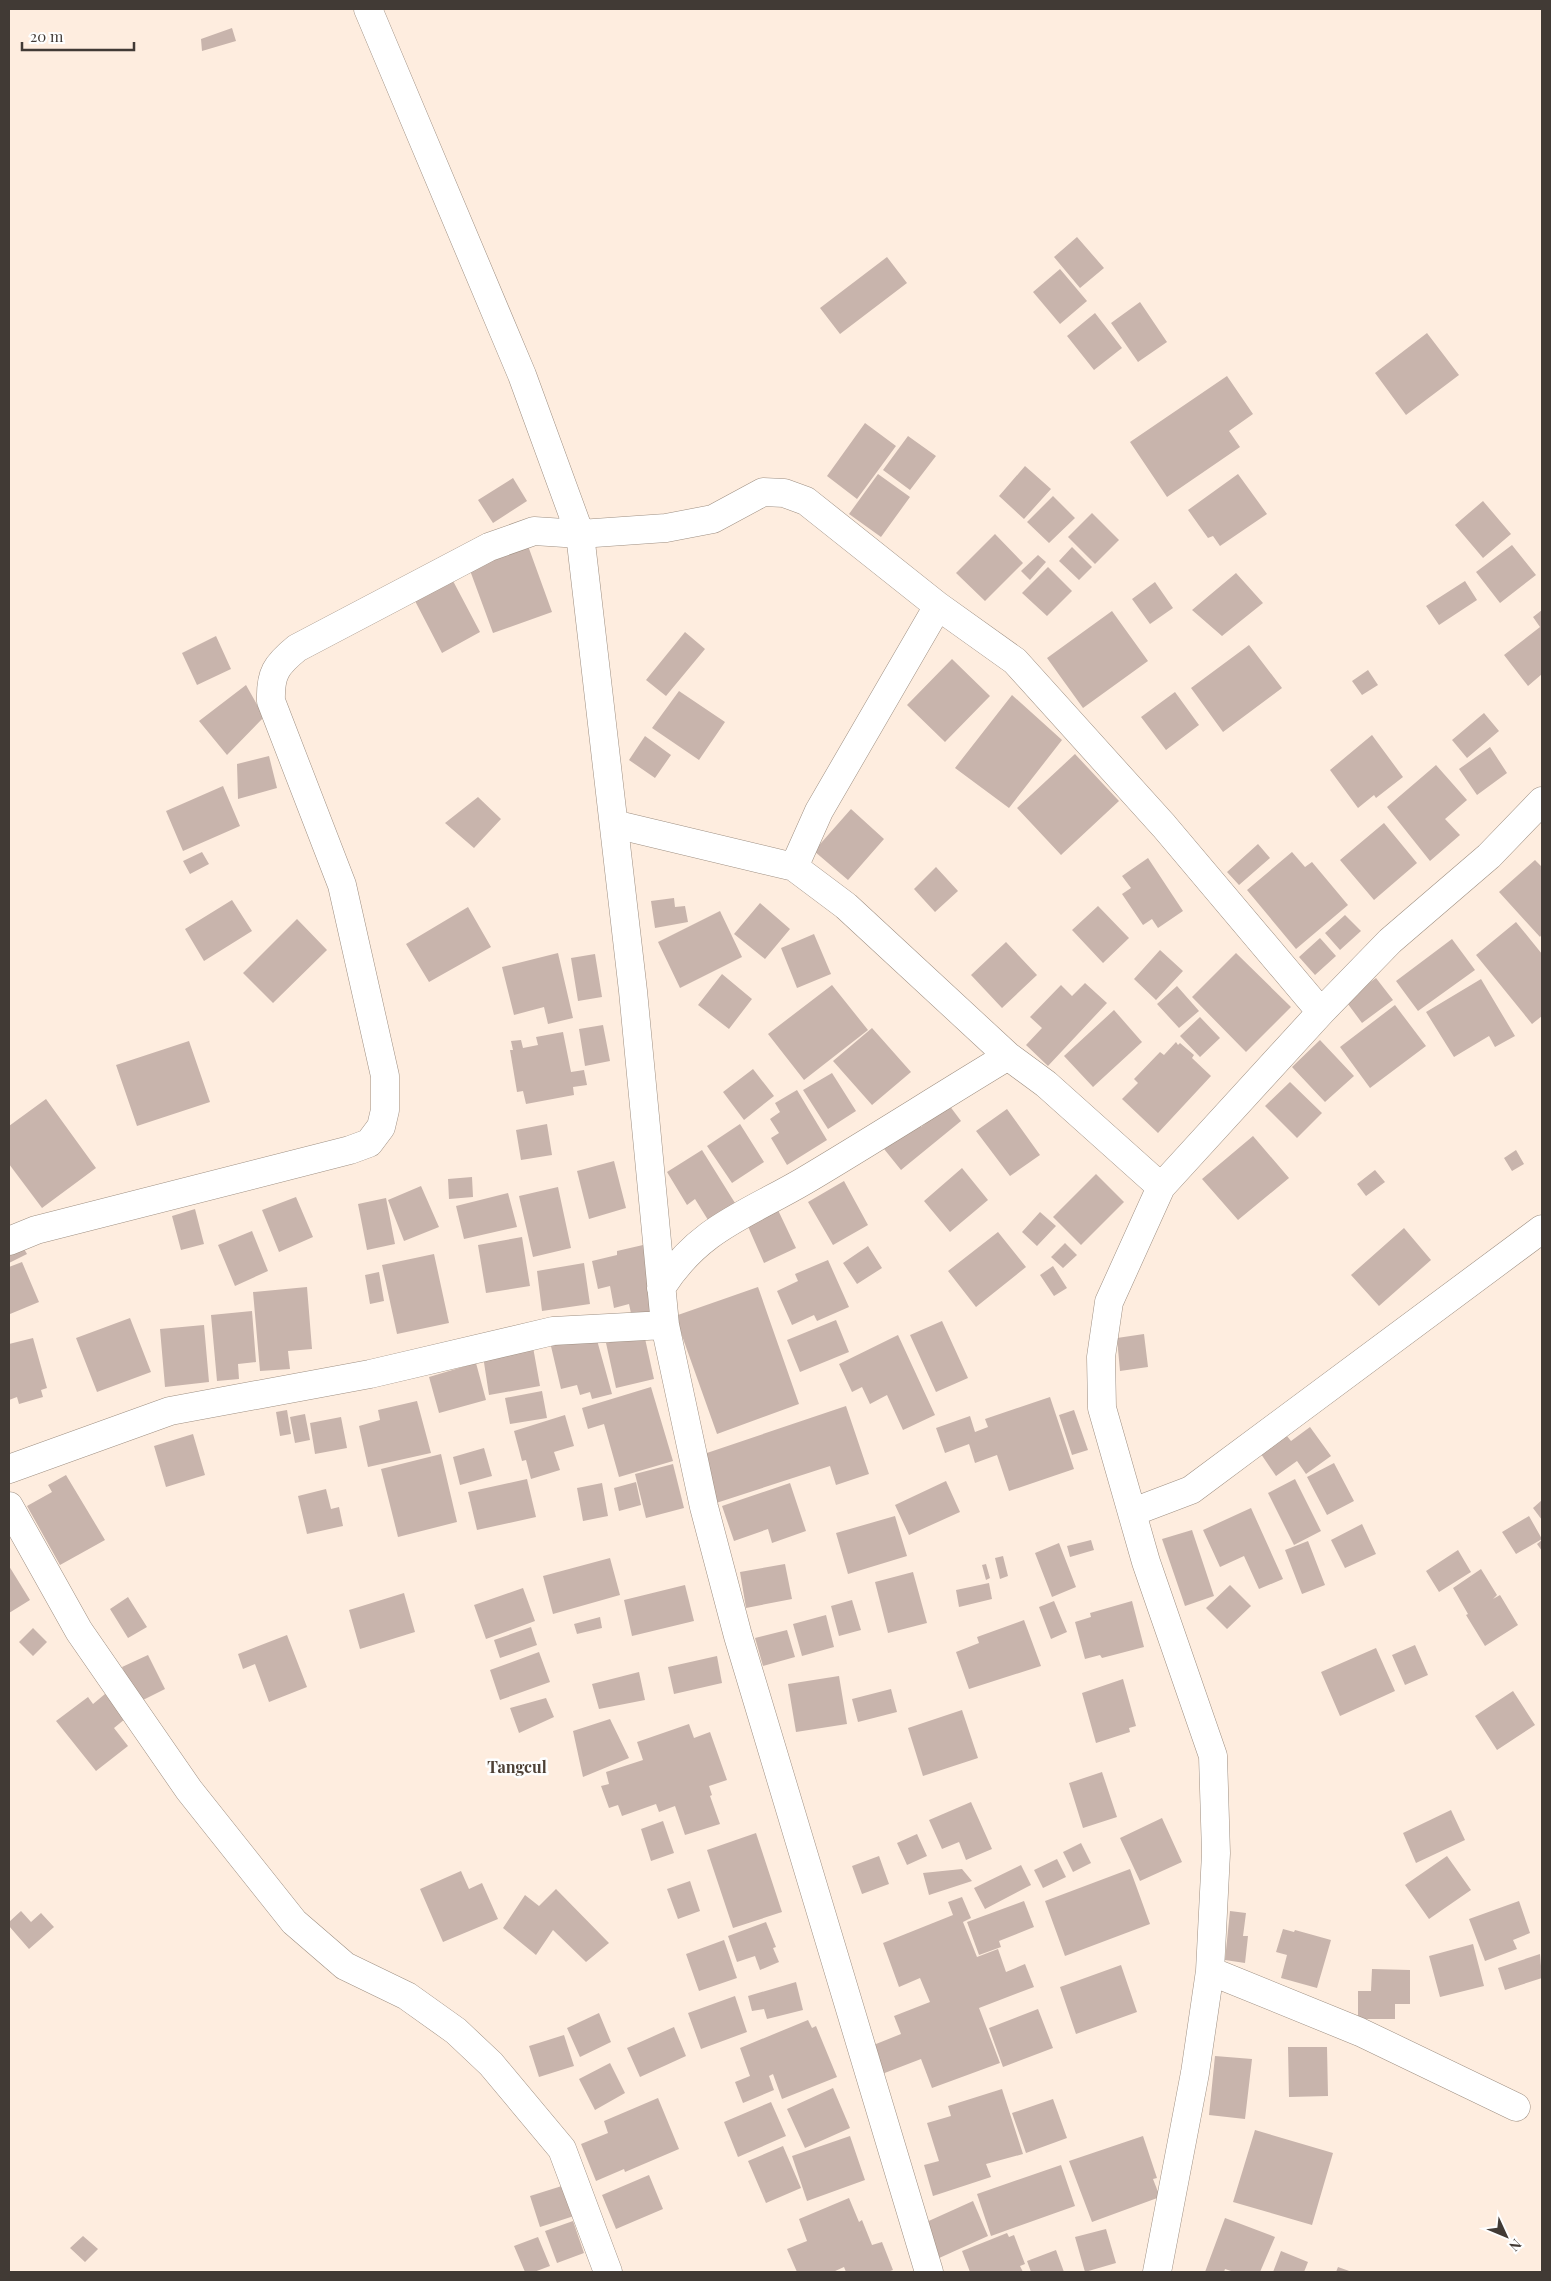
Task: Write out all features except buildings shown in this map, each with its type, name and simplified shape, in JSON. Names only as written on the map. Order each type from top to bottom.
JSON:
[{"type":"street","points":[[368,9],[522,375],[580,534],[633,991],[665,1325],[704,1507],[738,1636],[929,2272]]},
{"type":"street","points":[[9,1240],[36,1230],[350,1150],[369,1142],[381,1127],[385,1110],[384,1076],[342,885],[271,701],[271,684],[274,671],[284,658],[297,648],[489,546],[534,531],[580,534],[666,528],[713,519],[763,492],[784,493],[806,502],[938,606],[1015,661],[1164,826],[1321,1012]]},
{"type":"street","points":[[794,867],[819,811],[938,606]]},
{"type":"street","points":[[1157,2272],[1195,2073],[1210,1971],[1216,1853],[1213,1756],[1146,1562],[1102,1408],[1101,1357],[1109,1302],[1161,1187],[1321,1012],[1390,941],[1489,856],[1542,800]]},
{"type":"street","points":[[614,824],[794,867],[846,906],[1008,1056],[1046,1084],[1161,1187]]},
{"type":"street","points":[[661,1288],[672,1270],[691,1249],[724,1224],[804,1181],[1008,1056]]},
{"type":"street","points":[[1133,1512],[1191,1490],[1542,1229]]},
{"type":"street","points":[[9,1469],[170,1411],[370,1374],[553,1331],[665,1325]]},
{"type":"street","points":[[9,1506],[78,1631],[189,1790],[294,1922],[345,1966],[407,1996],[456,2031],[491,2064],[562,2148],[608,2272]]},
{"type":"street","points":[[1210,1971],[1360,2032],[1516,2107]]},
{"type":"district","name":"Tangcul","points":[[517,1767]]}]
